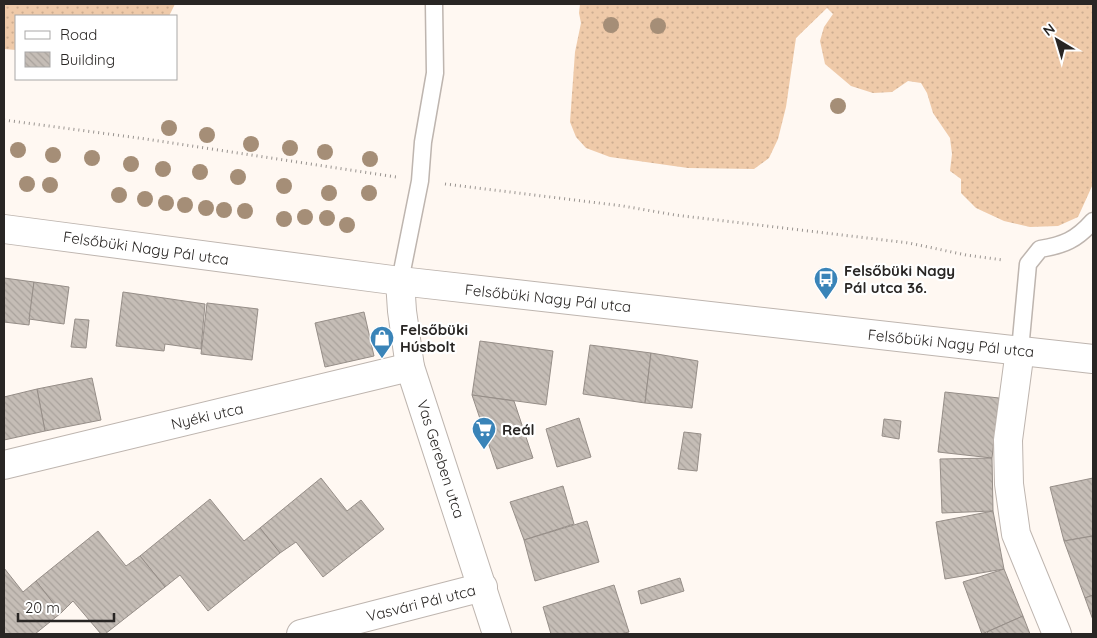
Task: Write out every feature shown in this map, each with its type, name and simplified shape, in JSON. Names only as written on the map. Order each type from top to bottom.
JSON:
[{"type":"street","name":"Felsőbüki Nagy Pál utca","points":[[4,228],[400,281],[1020,350],[1093,360]]},
{"type":"street","name":"Vas Gereben utca","points":[[400,281],[402,312],[410,367],[497,634]]},
{"type":"street","points":[[1020,350],[1008,440],[1009,484],[1016,534],[1057,634]]},
{"type":"street","name":"Nyéki utca","points":[[4,465],[410,367]]},
{"type":"street","name":"Vasvári Pál utca","points":[[301,634],[482,587]]},
{"type":"lane","points":[[400,281],[420,181],[423,142],[435,73],[434,4]]},
{"type":"lane","points":[[1020,350],[1028,264],[1040,249],[1072,241],[1093,222]]},
{"type":"path","points":[[4,120],[420,181],[614,205],[674,215],[909,243],[966,255],[1028,264]]},
{"type":"shaded area","points":[[4,4],[175,4],[170,15],[15,15],[15,50],[4,49]]},
{"type":"shaded area","points":[[580,4],[1093,4],[1093,184],[1078,217],[1058,226],[1030,227],[1004,221],[976,208],[961,193],[961,179],[950,171],[952,154],[950,138],[933,113],[927,93],[921,83],[908,81],[892,92],[873,93],[851,86],[825,64],[820,41],[824,27],[833,14],[827,8],[796,38],[786,107],[778,139],[769,158],[754,169],[688,168],[610,157],[586,148],[576,137],[570,122],[575,52],[581,23]]},
{"type":"building","points":[[4,278],[34,282],[29,325],[4,322]]},
{"type":"building","points":[[34,282],[69,287],[64,324],[29,319]]},
{"type":"building","points":[[123,292],[205,304],[201,349],[165,344],[164,351],[116,346]]},
{"type":"building","points":[[207,303],[258,309],[252,360],[201,354]]},
{"type":"building","points":[[364,312],[374,356],[325,367],[315,323]]},
{"type":"building","points":[[75,319],[89,320],[86,348],[71,347]]},
{"type":"building","points":[[480,341],[553,351],[546,405],[472,395]]},
{"type":"building","points":[[590,345],[651,353],[645,403],[583,394]]},
{"type":"building","points":[[651,353],[698,361],[692,408],[645,403]]},
{"type":"building","points":[[92,378],[101,420],[45,431],[37,389]]},
{"type":"building","points":[[37,389],[45,431],[4,440],[4,397]]},
{"type":"building","points":[[945,392],[999,398],[992,458],[938,452]]},
{"type":"building","points":[[472,395],[514,401],[533,458],[497,469]]},
{"type":"building","points":[[579,418],[591,457],[557,467],[546,429]]},
{"type":"building","points":[[884,419],[901,421],[899,439],[882,436]]},
{"type":"building","points":[[684,432],[701,434],[697,471],[678,469]]},
{"type":"building","points":[[992,458],[993,511],[942,513],[940,459]]},
{"type":"building","points":[[321,478],[347,511],[361,500],[384,529],[323,577],[296,542],[280,553],[260,528]]},
{"type":"building","points":[[1093,478],[1093,536],[1064,541],[1050,487]]},
{"type":"building","points":[[563,486],[574,524],[524,540],[510,502]]},
{"type":"building","points":[[210,499],[244,541],[260,528],[280,553],[208,611],[180,575],[165,587],[140,556]]},
{"type":"building","points":[[993,511],[1004,569],[945,579],[936,522]]},
{"type":"building","points":[[587,521],[599,562],[535,581],[524,540]]},
{"type":"building","points":[[98,531],[126,566],[140,556],[165,587],[105,634],[101,634],[73,601],[61,613],[36,581]]},
{"type":"building","points":[[1093,536],[1093,595],[1085,598],[1064,541]]},
{"type":"building","points":[[4,568],[23,592],[36,581],[61,613],[35,634],[4,634]]},
{"type":"building","points":[[1004,569],[1023,616],[982,634],[963,582]]},
{"type":"building","points":[[680,578],[684,591],[641,604],[638,591]]},
{"type":"building","points":[[614,585],[629,632],[620,634],[551,634],[543,607]]},
{"type":"building","points":[[1093,595],[1093,620],[1085,598]]},
{"type":"building","points":[[1023,616],[1030,634],[988,634],[987,632]]},
{"type":"place","name":"Felsőbüki Nagy Pál utca 36.","points":[[826,300]]},
{"type":"place","name":"Felsőbüki Húsbolt","points":[[382,359]]},
{"type":"place","name":"Reál","points":[[484,450]]}]
